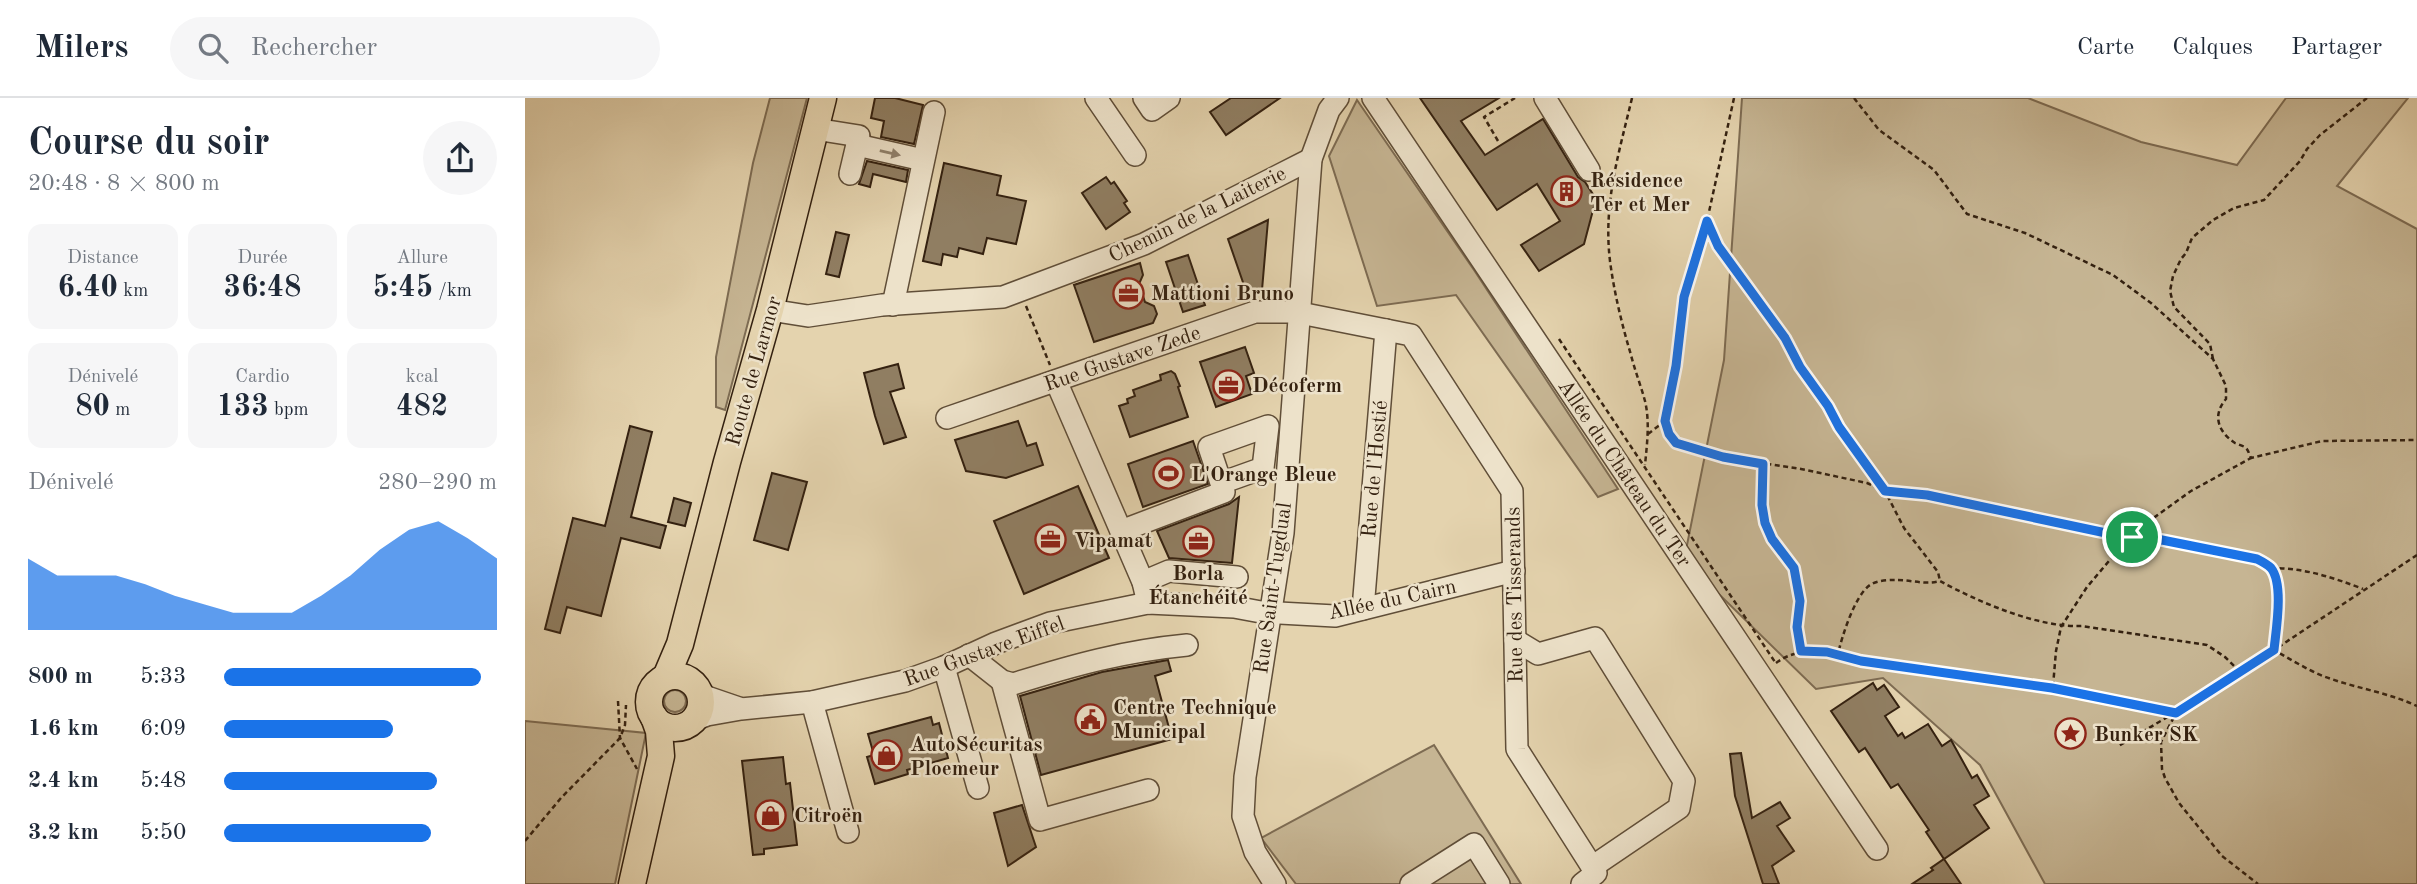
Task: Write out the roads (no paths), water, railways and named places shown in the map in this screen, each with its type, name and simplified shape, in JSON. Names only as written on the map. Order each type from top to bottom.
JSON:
[{"type":"main road","name":"Route de Larmor","points":[[666,677],[680,644],[770,310],[823,98]]},
{"type":"main road","points":[[661,756],[701,708],[697,689],[685,668],[680,644]]},
{"type":"main road","points":[[632,884],[661,756],[659,731],[649,702],[650,694],[654,686],[666,677],[681,676],[697,689]]},
{"type":"main road","points":[[654,717],[666,727],[688,724]]},
{"type":"street","points":[[1096,98],[1135,155]]},
{"type":"street","points":[[1144,98],[1152,110],[1169,98]]},
{"type":"street","name":"Chemin de la Laiterie","points":[[770,310],[808,316],[893,305],[1003,297],[1020,291],[1143,244],[1311,159],[1329,110],[1338,98]]},
{"type":"street","name":"Allée du Château du Ter","points":[[1373,98],[1877,849]]},
{"type":"street","points":[[1545,98],[1589,170]]},
{"type":"street","points":[[893,305],[934,112]]},
{"type":"street","points":[[815,129],[859,136],[850,174]]},
{"type":"street","points":[[857,145],[923,160]]},
{"type":"street","name":"Rue Saint-Tugdual","points":[[1275,884],[1255,852],[1243,816],[1245,777],[1283,533],[1311,159]]},
{"type":"street","name":"Rue Gustave Zede","points":[[947,418],[1255,312],[1300,313]]},
{"type":"street","name":"Rue des Tisserands","points":[[1300,313],[1411,335],[1513,491],[1517,749],[1587,876]]},
{"type":"street","name":"Rue de l'Hostié","points":[[1363,609],[1386,330]]},
{"type":"street","points":[[1056,381],[1143,582],[1148,603]]},
{"type":"street","points":[[1121,531],[1224,492],[1221,483]]},
{"type":"street","points":[[1143,582],[1170,571],[1237,577]]},
{"type":"street","name":"Allée du Cairn","points":[[1269,612],[1335,616],[1514,571]]},
{"type":"street","name":"Rue Gustave Eiffel","points":[[688,724],[707,715],[813,702],[905,681],[1050,623],[1148,603],[1234,607],[1269,612]]},
{"type":"street","points":[[1515,639],[1538,654],[1595,638],[1684,781],[1679,808],[1587,876]]},
{"type":"street","points":[[969,655],[1002,681],[1013,684],[1094,659],[1144,649],[1187,645]]},
{"type":"street","points":[[944,667],[978,788]]},
{"type":"street","points":[[1002,681],[1040,820],[1148,790]]},
{"type":"street","name":"Rue Gustave Eiffel","points":[[697,689],[741,709]]},
{"type":"street","points":[[813,702],[848,832]]},
{"type":"street","points":[[1411,884],[1474,844],[1499,884]]},
{"type":"place","name":"Résidence Ter et Mer","points":[[1567,192]]},
{"type":"place","name":"Mattioni Bruno","points":[[1128,293]]},
{"type":"place","name":"Décoferm","points":[[1229,385]]},
{"type":"place","name":"L'Orange Bleue","points":[[1168,474]]},
{"type":"place","name":"Vipamat","points":[[1051,540]]},
{"type":"place","name":"Borla Étanchéité","points":[[1198,541]]},
{"type":"place","name":"Centre Technique Municipal","points":[[1090,719]]},
{"type":"place","name":"Bunker SK","points":[[2071,734]]},
{"type":"place","name":"AutoSécuritas Ploemeur","points":[[887,756]]},
{"type":"place","name":"Citroën","points":[[771,815]]}]
